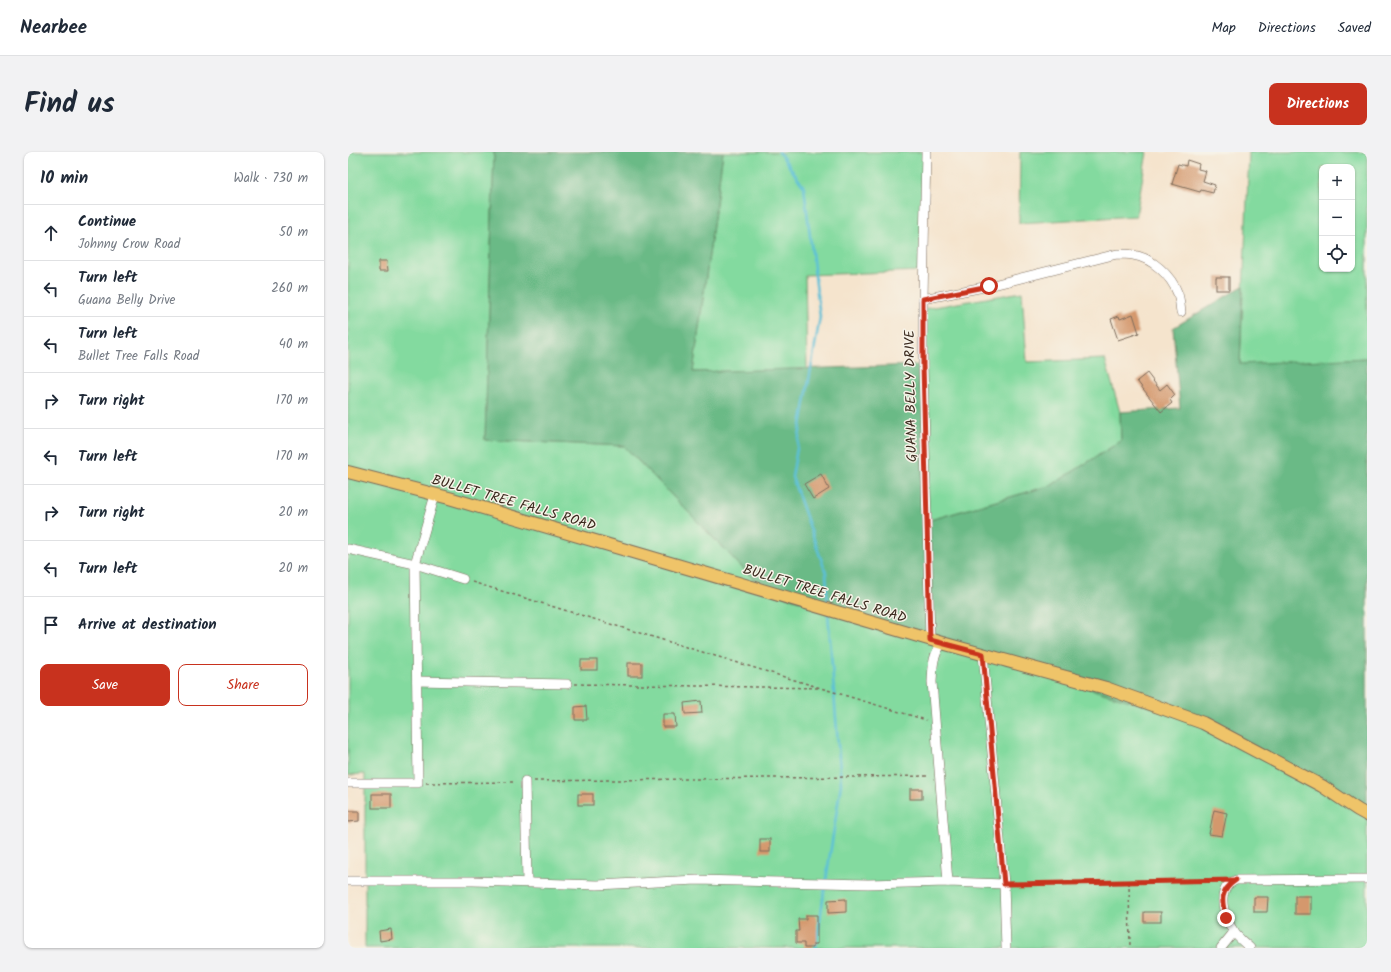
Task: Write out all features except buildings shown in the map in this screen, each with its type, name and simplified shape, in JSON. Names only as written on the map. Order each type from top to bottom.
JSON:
[{"type":"main road","name":"BULLET TREE FALLS ROAD","points":[[348,472],[435,495],[764,590],[930,640],[1106,688],[1203,723],[1322,786],[1367,815]]},
{"type":"street","name":"GUANA BELLY DRIVE","points":[[926,152],[923,365],[930,640]]},
{"type":"street","points":[[923,299],[989,286],[1117,254],[1134,255],[1151,262],[1161,270],[1172,282],[1178,295],[1181,312]]},
{"type":"street","points":[[348,783],[418,783],[415,564],[435,495]]},
{"type":"street","points":[[348,549],[415,564],[463,579]]},
{"type":"street","points":[[942,643],[936,651],[933,661],[932,682],[948,882]]},
{"type":"street","points":[[983,654],[1004,884],[1006,948]]},
{"type":"street","points":[[417,682],[567,684]]},
{"type":"street","points":[[525,782],[527,882]]},
{"type":"street","points":[[1250,948],[1234,932],[1226,918],[1223,904],[1223,895],[1228,885],[1236,880],[1367,879]]},
{"type":"street","points":[[348,881],[473,881],[597,885],[697,880],[868,884],[948,882],[1004,884]]},
{"type":"street","points":[[1221,948],[1234,932]]},
{"type":"path","points":[[463,579],[936,723]]},
{"type":"path","points":[[567,684],[823,688]]},
{"type":"path","points":[[418,783],[940,776]]},
{"type":"path","points":[[1004,884],[1236,880]]},
{"type":"path","points":[[1129,882],[1130,948]]},
{"type":"green space","points":[[348,152],[494,152],[485,440],[624,446],[764,590],[1203,723],[1367,815],[1367,948],[365,948],[365,774],[348,775]]},
{"type":"green space","points":[[494,152],[723,152],[693,372],[923,365],[927,521],[1052,485],[1121,441],[1120,412],[1180,408],[1173,328],[1243,286],[1240,364],[1367,358],[1367,815],[1203,723],[764,590],[624,446],[485,440]]},
{"type":"green space","points":[[723,152],[926,152],[923,271],[805,275],[807,369],[693,372]]},
{"type":"green space","points":[[1020,152],[1147,152],[1136,216],[1019,223]]},
{"type":"green space","points":[[1249,152],[1367,152],[1367,358],[1240,365]]},
{"type":"green space","points":[[1022,292],[1027,362],[1105,359],[1120,412],[1121,441],[1052,485],[927,521],[923,309]]},
{"type":"waterway","points":[[779,152],[804,187],[820,317],[792,477],[826,573],[828,606]]},
{"type":"waterway","points":[[826,880],[841,784],[828,613]]},
{"type":"waterway","points":[[816,948],[825,885]]},
{"type":"route","points":[[989,286],[923,299],[923,365],[930,640],[983,654],[1004,884],[1236,880],[1228,885],[1223,895],[1226,918]]}]
